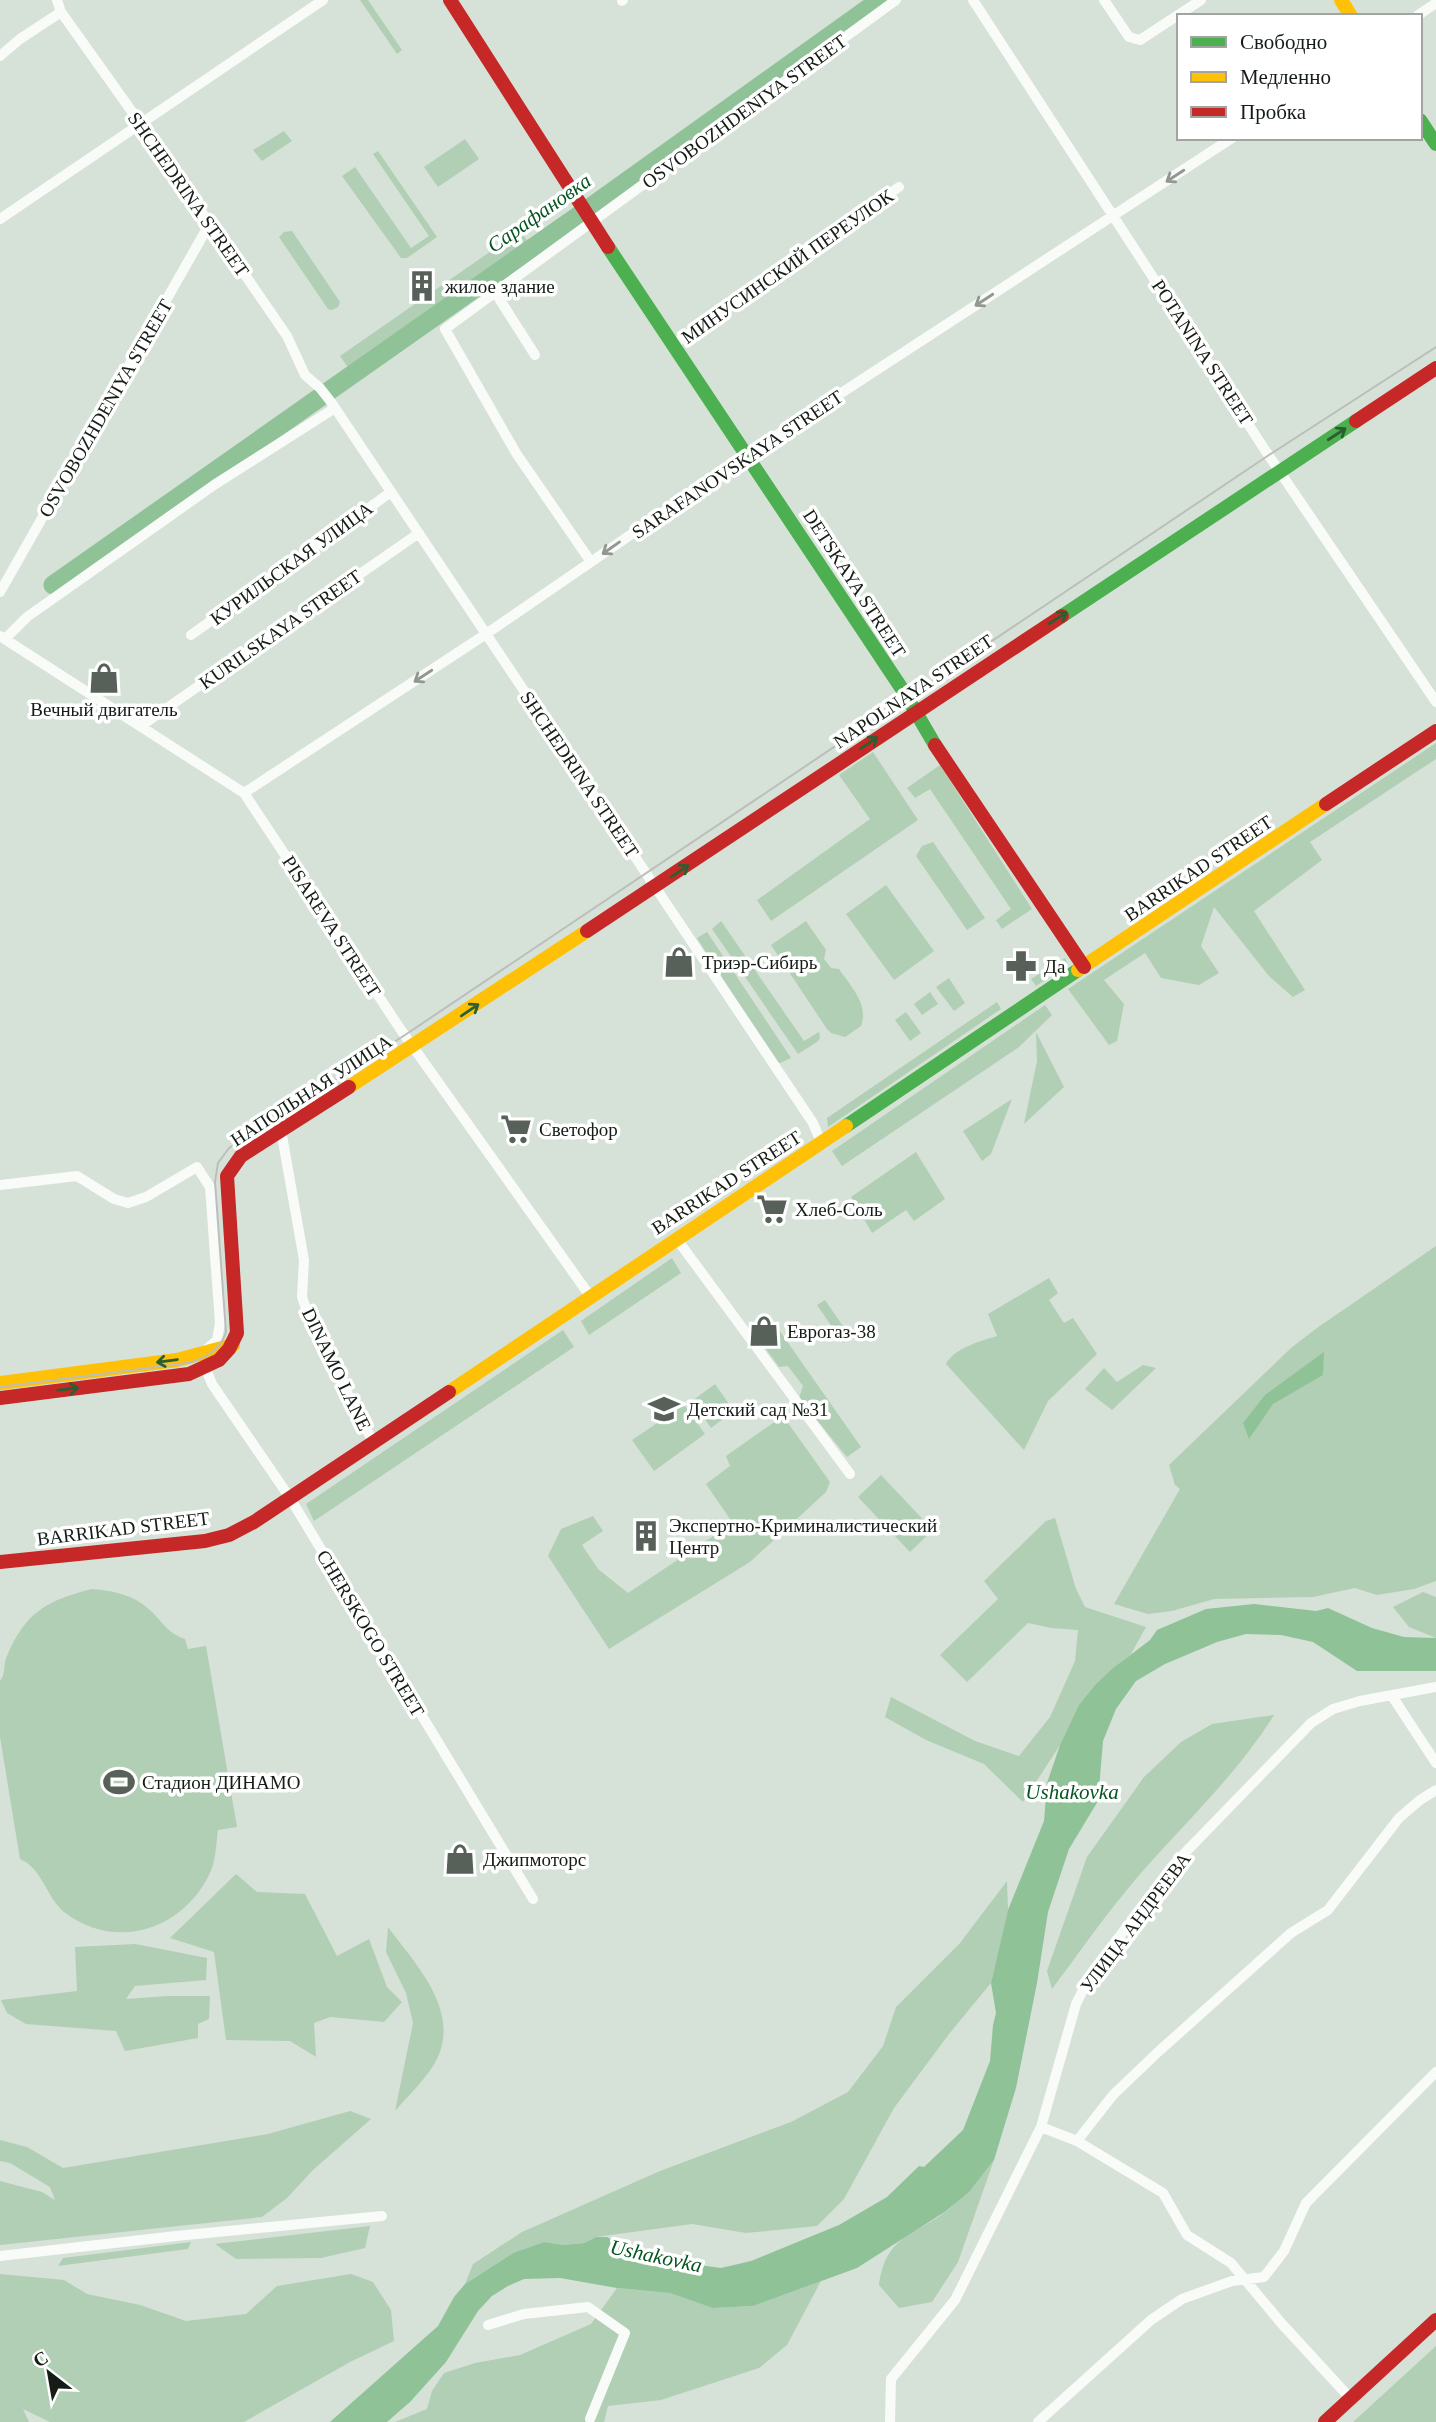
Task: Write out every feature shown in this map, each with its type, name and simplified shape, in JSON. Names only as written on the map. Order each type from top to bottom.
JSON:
[{"type":"street","name":"SHCHEDRINA STREET","points":[[57,0],[61,12],[286,336],[304,375],[320,388],[333,405],[419,533],[809,1118],[821,1142]]},
{"type":"street","points":[[0,219],[142,125],[310,4],[323,0]]},
{"type":"street","name":"DETSKAYA STREET","points":[[450,0],[487,54],[513,100],[582,207],[1084,967]]},
{"type":"street","name":"OSVOBOZHDENIYA STREET","points":[[591,562],[516,453],[445,329],[895,0]]},
{"type":"street","name":"POTANINA STREET","points":[[973,0],[1280,471],[1436,702]]},
{"type":"street","points":[[1104,0],[1129,37],[1140,40],[1177,16]]},
{"type":"street","points":[[1180,14],[1201,0]]},
{"type":"street","points":[[1420,14],[1436,3]]},
{"type":"street","points":[[0,56],[20,38],[61,12]]},
{"type":"street","points":[[1422,123],[1436,144]]},
{"type":"street","name":"SARAFANOVSKAYA STREET","points":[[244,793],[486,634],[747,455],[1229,140]]},
{"type":"street","name":"МИНУСИНСКИЙ ПЕРЕУЛОК","points":[[674,344],[899,187]]},
{"type":"street","name":"OSVOBOZHDENIYA STREET","points":[[0,592],[210,223]]},
{"type":"street","points":[[495,292],[535,355]]},
{"type":"street","name":"NAPOLNAYA STREET","points":[[413,1047],[1436,368]]},
{"type":"street","points":[[3,638],[27,617],[333,405]]},
{"type":"street","name":"КУРИЛЬСКАЯ УЛИЦА","points":[[191,635],[391,492]]},
{"type":"street","name":"KURILSKAYA STREET","points":[[141,726],[419,533]]},
{"type":"street","name":"PISAREVA STREET","points":[[3,638],[244,793],[413,1047],[590,1296]]},
{"type":"street","name":"BARRIKAD STREET","points":[[0,1562],[205,1541],[229,1535],[254,1522],[1436,732]]},
{"type":"street","name":"НАПОЛЬНАЯ УЛИЦА","points":[[202,1362],[226,1354],[237,1334],[228,1176],[231,1167],[241,1156],[413,1047]]},
{"type":"street","name":"DINAMO LANE","points":[[281,1130],[304,1261],[303,1297],[306,1309],[373,1442]]},
{"type":"street","points":[[0,1185],[77,1176],[114,1199],[128,1203],[146,1197],[197,1167],[210,1187],[220,1323],[217,1340],[202,1362],[189,1374],[0,1398]]},
{"type":"street","points":[[676,1238],[850,1474]]},
{"type":"street","points":[[0,1383],[202,1362]]},
{"type":"street","name":"CHERSKOGO STREET","points":[[202,1362],[212,1384],[290,1498],[533,1899]]},
{"type":"street","name":"УЛИЦА АНДРЕЕВА","points":[[890,2422],[891,2379],[955,2301],[1041,2127],[1076,2004],[1091,1974],[1176,1862],[1311,1723],[1333,1709],[1360,1701],[1436,1687]]},
{"type":"street","points":[[1392,1696],[1436,1763]]},
{"type":"street","points":[[1077,2141],[1113,2095],[1158,2052],[1291,1933],[1328,1910],[1399,1818],[1436,1790]]},
{"type":"street","points":[[1038,2422],[1151,2320],[1182,2300],[1232,2281],[1264,2277],[1284,2251],[1306,2203],[1436,2073]]},
{"type":"street","points":[[1041,2127],[1077,2141],[1163,2193],[1187,2235],[1231,2263],[1350,2398]]},
{"type":"street","points":[[0,2256],[382,2216]]},
{"type":"street","points":[[488,2325],[524,2314],[589,2307],[625,2333],[590,2419]]},
{"type":"street","points":[[1325,2422],[1436,2320]]},
{"type":"shaded area","points":[[360,0],[368,0],[402,50],[397,54]]},
{"type":"shaded area","points":[[284,131],[292,141],[262,161],[253,150]]},
{"type":"shaded area","points":[[465,139],[479,159],[438,187],[424,167]]},
{"type":"shaded area","points":[[378,151],[437,237],[407,258],[401,258],[342,176],[355,167],[411,248],[429,236],[373,154]]},
{"type":"shaded area","points":[[292,231],[340,302],[338,307],[328,309],[279,237],[284,232]]},
{"type":"shaded area","points":[[520,231],[530,244],[352,373],[340,356]]},
{"type":"shaded area","points":[[1436,743],[1436,759],[1310,842],[1322,860],[1254,911],[1305,990],[1293,997],[1269,976],[1214,907],[1201,946],[1219,973],[1199,985],[1161,978],[1145,953],[1104,980],[1124,1004],[1117,1041],[1109,1045],[1068,989]]},
{"type":"shaded area","points":[[873,752],[918,820],[771,921],[757,900],[870,819],[839,775]]},
{"type":"shaded area","points":[[940,765],[1032,909],[1002,929],[996,920],[1011,909],[930,789],[915,798],[907,788]]},
{"type":"shaded area","points":[[933,842],[985,918],[967,930],[916,856],[922,846]]},
{"type":"shaded area","points":[[886,885],[934,951],[894,980],[846,914]]},
{"type":"shaded area","points":[[721,921],[804,1041],[819,1032],[820,1038],[817,1042],[798,1054],[712,929]]},
{"type":"shaded area","points":[[806,921],[826,950],[824,959],[831,968],[839,969],[861,1003],[861,1026],[845,1037],[827,1029],[771,945]]},
{"type":"shaded area","points":[[707,932],[791,1058],[780,1063],[775,1061],[697,938]]},
{"type":"shaded area","points":[[1065,958],[1065,967],[1036,986],[1031,979]]},
{"type":"shaded area","points":[[949,978],[965,1003],[954,1011],[936,987]]},
{"type":"shaded area","points":[[930,992],[938,1004],[922,1015],[914,1004]]},
{"type":"shaded area","points":[[997,1002],[1001,1009],[828,1127],[827,1118]]},
{"type":"shaded area","points":[[1045,1005],[1052,1015],[1019,1047],[842,1166],[832,1151]]},
{"type":"shaded area","points":[[906,1012],[921,1033],[910,1041],[895,1020]]},
{"type":"shaded area","points":[[1036,1032],[1064,1087],[1024,1124],[1037,1061]]},
{"type":"shaded area","points":[[1012,1099],[991,1154],[982,1161],[963,1131]]},
{"type":"shaded area","points":[[916,1152],[945,1199],[914,1221],[906,1210],[872,1233],[851,1197]]},
{"type":"shaded area","points":[[1436,1246],[1436,1581],[1414,1589],[1377,1595],[1355,1588],[1313,1597],[1214,1599],[1172,1611],[1148,1614],[1114,1604],[1180,1489],[1175,1485],[1169,1465],[1291,1348]]},
{"type":"shaded area","points":[[672,1258],[681,1273],[589,1335],[581,1321]]},
{"type":"shaded area","points":[[1049,1278],[1058,1293],[1049,1300],[1064,1323],[1073,1318],[1097,1354],[1048,1401],[1024,1450],[946,1364],[961,1349],[997,1336],[988,1314]]},
{"type":"shaded area","points":[[825,1300],[851,1338],[843,1343],[817,1305]]},
{"type":"shaded area","points":[[563,1330],[574,1347],[314,1521],[306,1504]]},
{"type":"shaded area","points":[[779,1330],[861,1447],[847,1457],[799,1398],[803,1386],[788,1366],[779,1367],[761,1342]]},
{"type":"shaded area","points":[[1143,1365],[1156,1368],[1112,1410],[1085,1389],[1104,1368],[1117,1382]]},
{"type":"shaded area","points":[[715,1384],[734,1411],[711,1428],[692,1401]]},
{"type":"shaded area","points":[[684,1405],[705,1434],[654,1471],[632,1440]]},
{"type":"shaded area","points":[[783,1416],[830,1482],[826,1492],[750,1562],[609,1649],[548,1556],[561,1529],[593,1516],[603,1531],[582,1545],[598,1569],[628,1593],[730,1525],[732,1522],[706,1484],[730,1466],[726,1456]]},
{"type":"shaded area","points":[[881,1475],[933,1530],[910,1552],[858,1497]]},
{"type":"shaded area","points":[[1055,1518],[1076,1589],[1085,1607],[1146,1627],[1131,1654],[1095,1685],[1080,1705],[1060,1745],[1023,1802],[984,1764],[926,1740],[885,1717],[891,1697],[975,1741],[1019,1756],[1050,1717],[1075,1661],[1078,1630],[1028,1623],[967,1682],[940,1655],[998,1599],[984,1581],[1046,1521]]},
{"type":"shaded area","name":"Стадион ДИНАМО","points":[[92,1589],[117,1593],[139,1602],[171,1631],[185,1639],[188,1649],[206,1646],[237,1827],[218,1830],[210,1873],[198,1893],[183,1909],[166,1921],[146,1929],[126,1932],[105,1931],[84,1924],[64,1912],[34,1869],[20,1859],[0,1737],[0,1681],[14,1641],[30,1618],[40,1610],[63,1598]]},
{"type":"shaded area","points":[[1423,1592],[1436,1597],[1436,1638],[1409,1627],[1393,1607]]},
{"type":"shaded area","points":[[1274,1715],[1222,1784],[1116,1903],[1052,1989],[1047,1971],[1087,1857],[1144,1777],[1181,1742],[1212,1724]]},
{"type":"shaded area","points":[[236,1874],[257,1892],[305,1894],[337,1956],[369,1939],[387,1987],[402,2002],[384,2022],[330,2017],[314,2023],[316,2057],[290,2041],[226,2040],[214,1952],[170,1938]]},
{"type":"shaded area","points":[[1007,1881],[1008,1910],[991,1983],[894,2108],[844,2199],[817,2226],[746,2233],[692,2224],[596,2237],[584,2243],[564,2245],[544,2242],[513,2253],[465,2284],[473,2264],[522,2232],[660,2171],[791,2122],[848,2092],[883,2046],[896,2007],[960,1943]]},
{"type":"shaded area","points":[[388,1927],[433,1992],[444,2028],[441,2047],[433,2066],[395,2111],[413,2023],[406,1993],[386,1952]]},
{"type":"shaded area","points":[[135,1944],[207,1958],[206,1980],[135,1986],[126,1999],[210,1996],[209,2019],[198,2024],[198,2038],[125,2051],[116,2031],[26,2024],[7,2013],[1,2000],[77,1991],[75,1947]]},
{"type":"shaded area","points":[[350,2111],[371,2119],[313,2170],[287,2198],[262,2217],[0,2245],[0,2181],[42,2192],[55,2200],[50,2187],[10,2163],[0,2161],[0,2140],[27,2147],[63,2168],[268,2134]]},
{"type":"shaded area","points":[[994,2160],[958,2262],[932,2302],[899,2308],[879,2285],[888,2255],[904,2238],[956,2203]]},
{"type":"shaded area","points":[[370,2226],[365,2248],[321,2258],[236,2259],[215,2244]]},
{"type":"shaded area","points":[[191,2242],[188,2249],[58,2266],[63,2258]]},
{"type":"shaded area","points":[[0,2274],[64,2280],[87,2294],[140,2305],[186,2321],[246,2314],[277,2286],[351,2274],[373,2282],[391,2310],[394,2341],[350,2362],[244,2422],[50,2422],[23,2409],[29,2422],[0,2422]]},
{"type":"shaded area","points":[[821,2281],[787,2345],[759,2368],[661,2400],[608,2406],[604,2422],[395,2422],[427,2409],[432,2391],[444,2373],[475,2363],[520,2355],[591,2324],[617,2288],[670,2293],[714,2308],[753,2306]]},
{"type":"shaded area","points":[[1436,2346],[1436,2422],[1353,2422]]},
{"type":"water","points":[[1324,1352],[1323,1375],[1273,1404],[1249,1439],[1243,1423],[1265,1395]]},
{"type":"water","name":"Ushakovka","points":[[1254,1604],[1316,1611],[1328,1608],[1372,1628],[1404,1637],[1436,1638],[1436,1671],[1357,1671],[1313,1642],[1281,1635],[1246,1634],[1217,1642],[1165,1664],[1136,1681],[1116,1709],[1103,1741],[1098,1801],[1069,1849],[1048,1912],[1016,2088],[994,2160],[969,2192],[946,2211],[857,2268],[753,2306],[713,2308],[670,2293],[617,2288],[560,2278],[524,2279],[492,2296],[478,2311],[446,2362],[410,2402],[387,2422],[330,2422],[438,2326],[454,2297],[465,2284],[513,2253],[544,2242],[564,2245],[607,2237],[622,2245],[678,2262],[721,2268],[751,2261],[839,2225],[887,2197],[919,2166],[924,2167],[963,2130],[990,2061],[996,2013],[991,1983],[1008,1910],[1044,1821],[1047,1783],[1060,1745],[1079,1705],[1095,1685],[1150,1640],[1157,1630],[1206,1609]]},
{"type":"waterway","name":"Сарафановка","points":[[53,585],[880,0]]},
{"type":"tram line","points":[[0,1387],[187,1363],[211,1353],[226,1332],[215,1182],[218,1163],[229,1148],[405,1035],[1269,455],[1436,347]]},
{"type":"traffic: fast","points":[[1422,123],[1436,144]]},
{"type":"traffic: fast","points":[[608,247],[904,692],[935,745]]},
{"type":"traffic: fast","points":[[1062,616],[1356,421]]},
{"type":"traffic: fast","points":[[846,1126],[1078,970]]},
{"type":"traffic: slow","points":[[1341,0],[1350,14]]},
{"type":"traffic: slow","points":[[1078,970],[1326,804]]},
{"type":"traffic: slow","points":[[349,1087],[587,931]]},
{"type":"traffic: slow","points":[[449,1392],[846,1126]]},
{"type":"traffic: slow","points":[[0,1383],[177,1360],[233,1345]]},
{"type":"traffic: jam","points":[[450,0],[608,247]]},
{"type":"traffic: jam","points":[[1356,421],[1436,368]]},
{"type":"traffic: jam","points":[[587,931],[1062,616]]},
{"type":"traffic: jam","points":[[1326,804],[1436,731]]},
{"type":"traffic: jam","points":[[935,745],[1084,967]]},
{"type":"traffic: jam","points":[[0,1398],[189,1374],[219,1360],[229,1349],[237,1333],[227,1176],[241,1156],[349,1087]]},
{"type":"traffic: jam","points":[[0,1562],[205,1541],[229,1535],[254,1522],[449,1392]]},
{"type":"traffic: jam","points":[[1325,2422],[1436,2320]]},
{"type":"place","name":"жилое здание","points":[[422,286]]},
{"type":"place","name":"Вечный двигатель","points":[[104,678]]},
{"type":"place","name":"Триэр-Сибирь","points":[[679,962]]},
{"type":"place","name":"Да","points":[[1021,966]]},
{"type":"place","name":"Светофор","points":[[516,1129]]},
{"type":"place","name":"Хлеб-Соль","points":[[772,1209]]},
{"type":"place","name":"Еврогаз-38","points":[[764,1331]]},
{"type":"place","name":"Детский сад №31","points":[[664,1409]]},
{"type":"place","name":"Экспертно-Криминалистический Центр","points":[[646,1536]]},
{"type":"place","name":"Стадион ДИНАМО","points":[[119,1782]]},
{"type":"place","name":"Джипмоторс","points":[[460,1859]]}]
